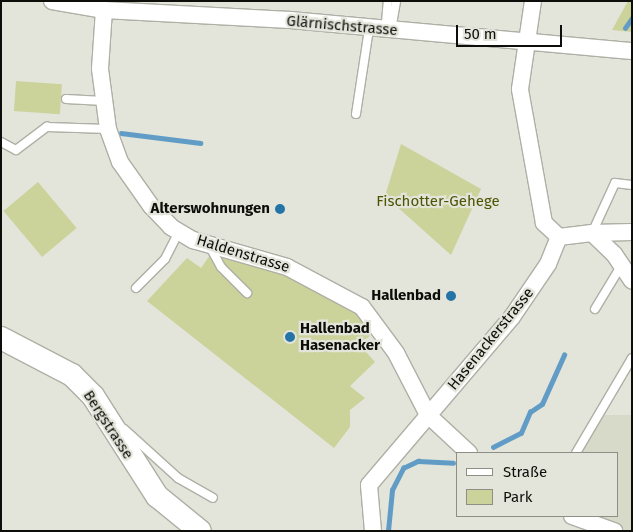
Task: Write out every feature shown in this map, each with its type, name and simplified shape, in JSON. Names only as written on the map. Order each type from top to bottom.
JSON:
[{"type":"street","name":"Glärnischstrasse","points":[[52,1],[104,10],[369,29],[388,26],[524,43],[632,50]]},
{"type":"street","points":[[533,1],[524,43],[520,88],[533,179],[544,223],[559,237],[592,233],[632,232]]},
{"type":"street","name":"Haldenstrasse","points":[[104,10],[100,70],[108,129],[134,182],[179,232],[209,246],[304,273],[362,307],[396,353],[428,416],[468,452]]},
{"type":"street","points":[[592,233],[622,264],[632,282]]},
{"type":"street","name":"Hasenackerstrasse","points":[[373,531],[368,485],[512,317],[548,264],[559,237]]},
{"type":"street","name":"Bergstrasse","points":[[1,338],[72,375],[93,396],[157,496],[200,531]]},
{"type":"street","points":[[575,517],[614,531]]},
{"type":"lane","points":[[388,1],[388,26]]},
{"type":"lane","points":[[388,26],[396,1]]},
{"type":"lane","points":[[356,114],[369,29]]},
{"type":"lane","points":[[66,100],[104,100]]},
{"type":"lane","points":[[1,142],[16,150],[47,127],[108,129]]},
{"type":"lane","points":[[592,233],[616,183],[632,185]]},
{"type":"lane","points":[[136,288],[165,259],[179,232]]},
{"type":"lane","points":[[209,246],[221,267],[247,293]]},
{"type":"lane","points":[[595,309],[622,264]]},
{"type":"lane","points":[[577,452],[632,358]]},
{"type":"lane","points":[[111,426],[124,429],[178,478],[213,498]]},
{"type":"shaded area","points":[[598,415],[632,415],[632,531],[614,531],[575,517],[618,517],[618,452],[577,452]]},
{"type":"green space","points":[[628,1],[632,1],[632,32],[612,30]]},
{"type":"green space","points":[[16,81],[62,84],[60,114],[14,111]]},
{"type":"green space","name":"Fischotter-Gehege","points":[[401,144],[481,189],[451,255],[385,196]]},
{"type":"green space","points":[[38,182],[77,228],[42,257],[4,211]]},
{"type":"green space","points":[[215,248],[287,267],[376,322],[369,337],[358,343],[375,362],[350,386],[365,398],[350,410],[350,427],[334,448],[147,301],[187,258],[201,268]]},
{"type":"waterway","points":[[625,28],[632,18]]},
{"type":"waterway","points":[[121,133],[200,143]]},
{"type":"waterway","points":[[493,447],[521,433],[530,412],[542,404],[564,355]]},
{"type":"waterway","points":[[388,531],[392,490],[403,468],[418,461],[453,463]]},
{"type":"place","name":"Alterswohnungen","points":[[280,209]]},
{"type":"place","name":"Hallenbad","points":[[451,296]]},
{"type":"place","name":"Hallenbad Hasenacker","points":[[290,337]]}]
